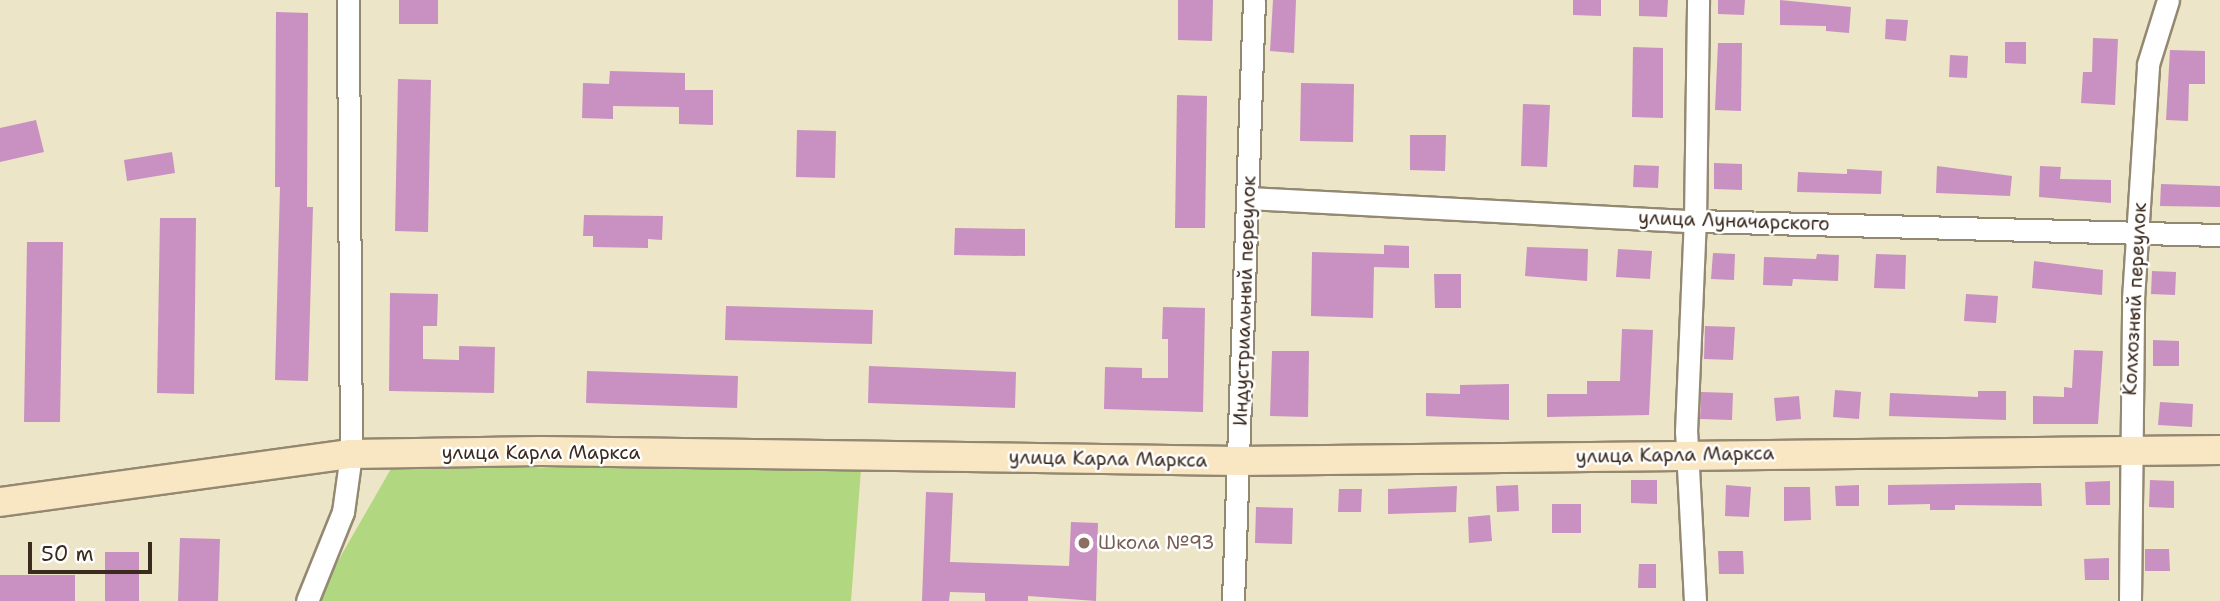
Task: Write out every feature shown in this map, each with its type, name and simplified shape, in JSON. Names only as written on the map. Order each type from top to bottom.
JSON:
[{"type":"main road","name":"улица Карла Маркса","points":[[0,502],[351,454],[545,451],[1239,461],[2220,450]]},
{"type":"street","points":[[307,601],[343,512],[351,454],[348,0]]},
{"type":"street","name":"Индустриальный переулок","points":[[1233,601],[1254,0]]},
{"type":"street","points":[[1695,601],[1687,455],[1695,221],[1698,0]]},
{"type":"street","name":"Колхозный переулок","points":[[2130,601],[2129,451],[2148,64],[2168,0]]},
{"type":"street","name":"улица Луначарского","points":[[1249,198],[1695,221],[2220,234]]},
{"type":"green space","points":[[392,467],[861,469],[851,601],[315,601]]},
{"type":"building","points":[[399,0],[438,0],[438,24],[399,24]]},
{"type":"building","points":[[1178,0],[1213,0],[1212,41],[1178,40]]},
{"type":"building","points":[[1273,0],[1296,0],[1294,53],[1270,51]]},
{"type":"building","points":[[1573,0],[1601,0],[1601,16],[1573,15]]},
{"type":"building","points":[[1639,0],[1668,0],[1667,17],[1639,16]]},
{"type":"building","points":[[1718,0],[1745,0],[1744,15],[1718,14]]},
{"type":"building","points":[[1780,0],[1851,7],[1849,33],[1826,31],[1826,26],[1780,25]]},
{"type":"building","points":[[276,12],[308,13],[307,207],[313,207],[308,381],[275,380],[280,187],[275,187]]},
{"type":"building","points":[[1886,19],[1908,20],[1906,41],[1885,39]]},
{"type":"building","points":[[2093,38],[2118,39],[2115,105],[2081,103],[2083,72],[2092,72]]},
{"type":"building","points":[[2005,42],[2026,42],[2026,64],[2005,63]]},
{"type":"building","points":[[1718,43],[1742,43],[1741,111],[1715,110]]},
{"type":"building","points":[[1633,47],[1663,48],[1663,118],[1632,117]]},
{"type":"building","points":[[2170,50],[2205,51],[2205,84],[2189,84],[2188,121],[2166,120]]},
{"type":"building","points":[[1950,55],[1968,56],[1967,78],[1949,77]]},
{"type":"building","points":[[610,71],[685,73],[685,90],[713,90],[713,125],[679,124],[679,107],[613,106],[613,119],[582,118],[583,83],[609,84]]},
{"type":"building","points":[[398,79],[431,80],[428,232],[395,231]]},
{"type":"building","points":[[1301,83],[1354,84],[1353,142],[1300,141]]},
{"type":"building","points":[[1177,95],[1207,96],[1205,228],[1175,228]]},
{"type":"building","points":[[1523,104],[1550,105],[1547,167],[1521,166]]},
{"type":"building","points":[[36,120],[44,152],[0,162],[0,128]]},
{"type":"building","points":[[797,130],[836,131],[835,178],[796,177]]},
{"type":"building","points":[[1410,135],[1446,135],[1445,171],[1410,170]]},
{"type":"building","points":[[172,152],[175,173],[127,181],[124,160]]},
{"type":"building","points":[[1714,163],[1742,164],[1742,190],[1714,189]]},
{"type":"building","points":[[1634,165],[1659,166],[1658,188],[1633,187]]},
{"type":"building","points":[[1937,166],[2012,176],[2010,196],[1936,193]]},
{"type":"building","points":[[2040,166],[2061,167],[2060,179],[2111,180],[2111,203],[2039,197]]},
{"type":"building","points":[[1847,169],[1882,171],[1881,194],[1797,192],[1798,172],[1847,174]]},
{"type":"building","points":[[2161,184],[2220,186],[2220,207],[2160,206]]},
{"type":"building","points":[[584,215],[663,216],[662,240],[648,239],[648,248],[593,247],[593,236],[583,236]]},
{"type":"building","points":[[160,218],[196,218],[194,394],[157,393]]},
{"type":"building","points":[[955,228],[1025,229],[1025,256],[954,255]]},
{"type":"building","points":[[27,242],[63,242],[60,422],[24,422]]},
{"type":"building","points":[[1384,245],[1409,246],[1409,268],[1374,267],[1373,318],[1311,316],[1312,252],[1384,254]]},
{"type":"building","points":[[1527,247],[1588,249],[1587,281],[1525,276]]},
{"type":"building","points":[[1618,249],[1652,251],[1650,279],[1616,277]]},
{"type":"building","points":[[1713,253],[1735,254],[1734,280],[1711,279]]},
{"type":"building","points":[[1817,254],[1839,255],[1838,281],[1793,279],[1792,286],[1763,285],[1764,257],[1816,259]]},
{"type":"building","points":[[1876,254],[1906,255],[1905,289],[1874,288]]},
{"type":"building","points":[[2034,261],[2103,270],[2102,295],[2032,288]]},
{"type":"building","points":[[2152,271],[2176,272],[2175,295],[2151,294]]},
{"type":"building","points":[[1434,274],[1461,274],[1461,308],[1435,308]]},
{"type":"building","points":[[390,293],[438,294],[437,326],[423,326],[423,359],[459,360],[459,346],[495,347],[494,393],[389,391]]},
{"type":"building","points":[[1966,294],[1998,296],[1996,323],[1964,321]]},
{"type":"building","points":[[726,306],[873,310],[872,344],[725,340]]},
{"type":"building","points":[[1163,307],[1205,308],[1203,412],[1104,409],[1105,367],[1142,368],[1142,378],[1168,378],[1168,339],[1162,339]]},
{"type":"building","points":[[1705,326],[1735,327],[1733,360],[1704,359]]},
{"type":"building","points":[[1622,329],[1653,330],[1649,415],[1547,417],[1547,394],[1587,394],[1587,381],[1620,381]]},
{"type":"building","points":[[2153,340],[2179,341],[2179,366],[2153,366]]},
{"type":"building","points":[[2074,350],[2103,351],[2098,424],[2033,424],[2033,396],[2064,397],[2064,387],[2072,388]]},
{"type":"building","points":[[1272,351],[1309,351],[1308,417],[1270,416]]},
{"type":"building","points":[[869,366],[1016,372],[1015,408],[868,403]]},
{"type":"building","points":[[587,371],[738,376],[737,408],[586,403]]},
{"type":"building","points":[[1509,384],[1509,420],[1426,416],[1426,393],[1460,394],[1460,385]]},
{"type":"building","points":[[1835,390],[1861,392],[1859,419],[1833,417]]},
{"type":"building","points":[[1978,391],[2006,391],[2006,420],[1889,416],[1890,393],[1978,397]]},
{"type":"building","points":[[1701,392],[1733,393],[1732,420],[1700,419]]},
{"type":"building","points":[[1799,396],[1801,419],[1776,421],[1774,398]]},
{"type":"building","points":[[2160,402],[2193,404],[2192,427],[2158,425]]},
{"type":"building","points":[[1631,480],[1657,480],[1657,504],[1631,503]]},
{"type":"building","points":[[2150,480],[2174,481],[2174,508],[2149,507]]},
{"type":"building","points":[[2110,481],[2110,505],[2086,505],[2085,482]]},
{"type":"building","points":[[2041,483],[2042,506],[1955,505],[1955,510],[1930,510],[1930,504],[1888,505],[1888,485]]},
{"type":"building","points":[[1518,485],[1519,511],[1497,512],[1496,486]]},
{"type":"building","points":[[1726,485],[1751,487],[1749,517],[1725,516]]},
{"type":"building","points":[[1859,485],[1859,506],[1836,506],[1835,486]]},
{"type":"building","points":[[1457,486],[1456,512],[1388,514],[1388,489]]},
{"type":"building","points":[[1784,487],[1810,487],[1811,520],[1784,521]]},
{"type":"building","points":[[1339,489],[1362,489],[1361,512],[1338,512]]},
{"type":"building","name":"Школа №93","points":[[926,492],[953,493],[950,562],[1069,566],[1071,522],[1098,523],[1096,601],[1028,596],[1028,601],[985,601],[985,593],[950,592],[949,601],[922,601]]},
{"type":"building","points":[[1552,504],[1581,504],[1581,533],[1552,533]]},
{"type":"building","points":[[1256,507],[1293,508],[1292,544],[1255,543]]},
{"type":"building","points":[[1490,515],[1492,541],[1469,543],[1468,517]]},
{"type":"building","points":[[180,538],[220,539],[218,601],[178,601]]},
{"type":"building","points":[[2145,549],[2169,549],[2170,571],[2145,571]]},
{"type":"building","points":[[1718,551],[1743,551],[1744,574],[1719,574]]},
{"type":"building","points":[[105,552],[139,552],[139,601],[105,601]]},
{"type":"building","points":[[2109,558],[2109,580],[2085,580],[2084,559]]},
{"type":"building","points":[[1639,564],[1656,564],[1656,588],[1638,588]]},
{"type":"building","points":[[0,575],[75,575],[75,601],[0,601]]},
{"type":"place","name":"Школа №93","points":[[1084,543]]}]
